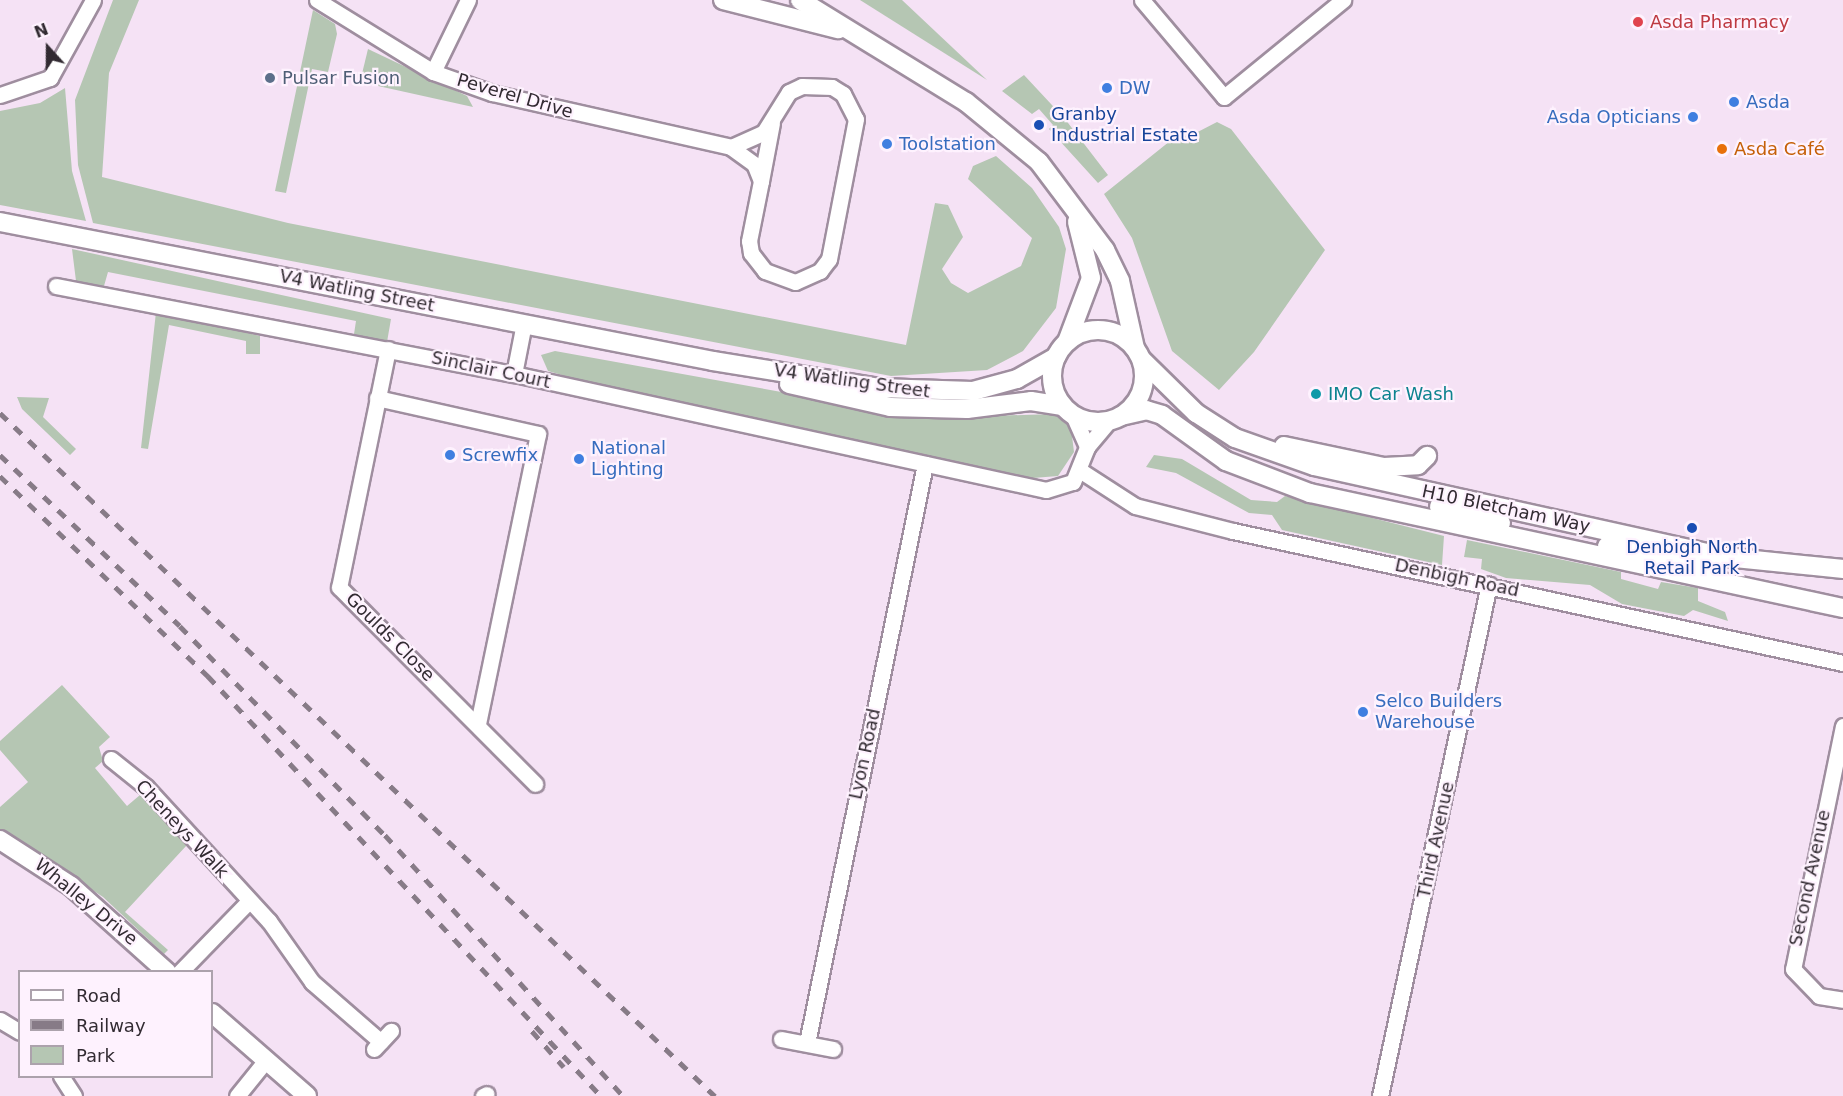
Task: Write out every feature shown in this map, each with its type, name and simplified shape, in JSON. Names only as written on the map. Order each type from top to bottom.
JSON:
[{"type":"street","points":[[0,95],[50,78],[93,0]]},
{"type":"street","name":"Peverel Drive","points":[[317,0],[434,72],[492,93],[731,147],[753,164],[761,181]]},
{"type":"street","points":[[434,72],[468,0]]},
{"type":"street","points":[[723,0],[843,30]]},
{"type":"street","points":[[800,0],[843,30],[966,102],[1061,187],[1106,250],[1120,281],[1138,353],[1142,391],[1087,447],[1081,471],[1073,482],[1046,490],[925,464]]},
{"type":"street","points":[[1142,0],[1224,97],[1343,0]]},
{"type":"street","points":[[802,86],[832,87],[852,107],[853,144],[829,259],[820,271],[795,282],[757,263],[749,241],[772,123],[778,105],[802,86]]},
{"type":"street","points":[[731,147],[754,139],[772,123]]},
{"type":"street","points":[[1061,187],[1086,241],[1090,278],[1062,350],[1053,382],[1087,447]]},
{"type":"street","name":"V4 Watling Street","points":[[0,222],[524,323],[713,362],[890,407],[967,409],[1031,401],[1068,411]]},
{"type":"street","name":"Sinclair Court","points":[[56,286],[514,374],[925,464]]},
{"type":"street","points":[[514,374],[524,323]]},
{"type":"street","points":[[1062,350],[1080,334],[1109,332],[1138,353]]},
{"type":"street","name":"Goulds Close","points":[[388,349],[339,587],[535,784]]},
{"type":"street","name":"V4 Watling Street","points":[[713,362],[928,393],[973,391],[1017,379],[1062,350]]},
{"type":"street","name":"H10 Bletcham Way","points":[[1138,353],[1184,402],[1235,438],[1314,466],[1766,562],[1843,568]]},
{"type":"street","points":[[377,398],[538,434],[478,725]]},
{"type":"street","name":"H10 Bletcham Way","points":[[1184,402],[1287,447],[1384,467],[1418,465],[1427,456]]},
{"type":"street","name":"H10 Bletcham Way","points":[[1115,418],[1146,410],[1162,415],[1226,461],[1310,493],[1843,608]]},
{"type":"street","points":[[1068,411],[1115,418]]},
{"type":"street","name":"Lyon Road","points":[[807,1044],[925,464]]},
{"type":"street","name":"Denbigh Road","points":[[1081,471],[1135,506],[1843,663]]},
{"type":"street","name":"H10 Bletcham Way","points":[[1439,507],[1671,557],[1718,581]]},
{"type":"street","name":"Third Avenue","points":[[1380,1096],[1489,584]]},
{"type":"street","name":"Second Avenue","points":[[1843,726],[1793,969],[1819,996],[1843,1000]]},
{"type":"street","name":"Cheneys Walk","points":[[111,759],[146,787],[249,901],[312,982],[382,1041]]},
{"type":"street","name":"Whalley Drive","points":[[0,840],[71,886],[165,970]]},
{"type":"street","points":[[182,970],[249,901]]},
{"type":"street","points":[[213,1014],[307,1096]]},
{"type":"street","points":[[0,1020],[18,1031]]},
{"type":"street","points":[[781,1039],[833,1049]]},
{"type":"street","points":[[237,1096],[266,1060]]},
{"type":"street","points":[[62,1078],[74,1096]]},
{"type":"green space","points":[[113,0],[139,0],[109,73],[102,177],[288,223],[906,345],[935,203],[948,205],[963,237],[942,269],[951,283],[968,293],[1021,266],[1032,238],[968,179],[973,166],[996,156],[1032,188],[1059,227],[1066,249],[1056,308],[1023,351],[987,370],[891,376],[93,223],[78,165],[75,100]]},
{"type":"green space","points":[[860,0],[902,0],[987,80]]},
{"type":"green space","points":[[313,10],[335,24],[337,34],[328,72],[312,69],[286,193],[275,191]]},
{"type":"green space","points":[[368,49],[467,96],[473,107],[360,82]]},
{"type":"green space","points":[[1024,75],[1065,119],[1108,175],[1098,183],[1049,129],[1053,125],[1039,109],[1032,114],[1002,91]]},
{"type":"green space","points":[[65,88],[72,171],[86,221],[0,205],[0,111],[40,103]]},
{"type":"green space","points":[[1217,122],[1231,129],[1325,250],[1254,352],[1219,390],[1172,351],[1132,238],[1104,194],[1180,133],[1188,137]]},
{"type":"green space","points":[[72,249],[391,319],[387,342],[354,334],[356,321],[108,272],[104,286],[76,281]]},
{"type":"green space","points":[[156,312],[260,336],[260,354],[246,354],[246,341],[169,325],[148,449],[141,448]]},
{"type":"green space","points":[[555,351],[925,418],[1054,414],[1071,428],[1074,452],[1058,476],[1033,478],[579,380],[548,371],[541,355]]},
{"type":"green space","points":[[17,397],[49,398],[43,417],[76,449],[70,455],[22,409]]},
{"type":"green space","points":[[1154,455],[1182,459],[1251,500],[1277,502],[1285,496],[1444,536],[1442,565],[1282,530],[1272,515],[1249,513],[1176,473],[1146,467]]},
{"type":"green space","points":[[1467,540],[1621,572],[1621,579],[1658,589],[1661,582],[1698,588],[1698,601],[1725,612],[1728,621],[1693,610],[1684,616],[1622,604],[1590,585],[1506,578],[1481,569],[1482,559],[1464,557]]},
{"type":"green space","points":[[62,685],[110,737],[99,747],[103,761],[95,768],[127,806],[140,795],[187,845],[125,912],[168,950],[164,954],[103,897],[0,829],[0,807],[28,782],[0,750],[0,741]]},
{"type":"railway","points":[[0,413],[715,1096]]},
{"type":"railway","points":[[0,455],[180,626],[385,835],[623,1096]]},
{"type":"railway","points":[[0,476],[208,676],[601,1096]]},
{"type":"railway","points":[[532,1031],[564,1067]]},
{"type":"place","name":"Asda Pharmacy","points":[[1638,22]]},
{"type":"place","name":"Pulsar Fusion","points":[[270,78]]},
{"type":"place","name":"DW","points":[[1107,88]]},
{"type":"place","name":"Asda","points":[[1734,102]]},
{"type":"place","name":"Asda Opticians","points":[[1693,117]]},
{"type":"place","name":"Granby Industrial Estate","points":[[1039,125]]},
{"type":"place","name":"Toolstation","points":[[887,144]]},
{"type":"place","name":"Asda Café","points":[[1722,149]]},
{"type":"place","name":"IMO Car Wash","points":[[1316,394]]},
{"type":"place","name":"Screwfix","points":[[450,455]]},
{"type":"place","name":"National Lighting","points":[[579,459]]},
{"type":"place","name":"Denbigh North Retail Park","points":[[1692,528]]},
{"type":"place","name":"Selco Builders Warehouse","points":[[1363,712]]}]
